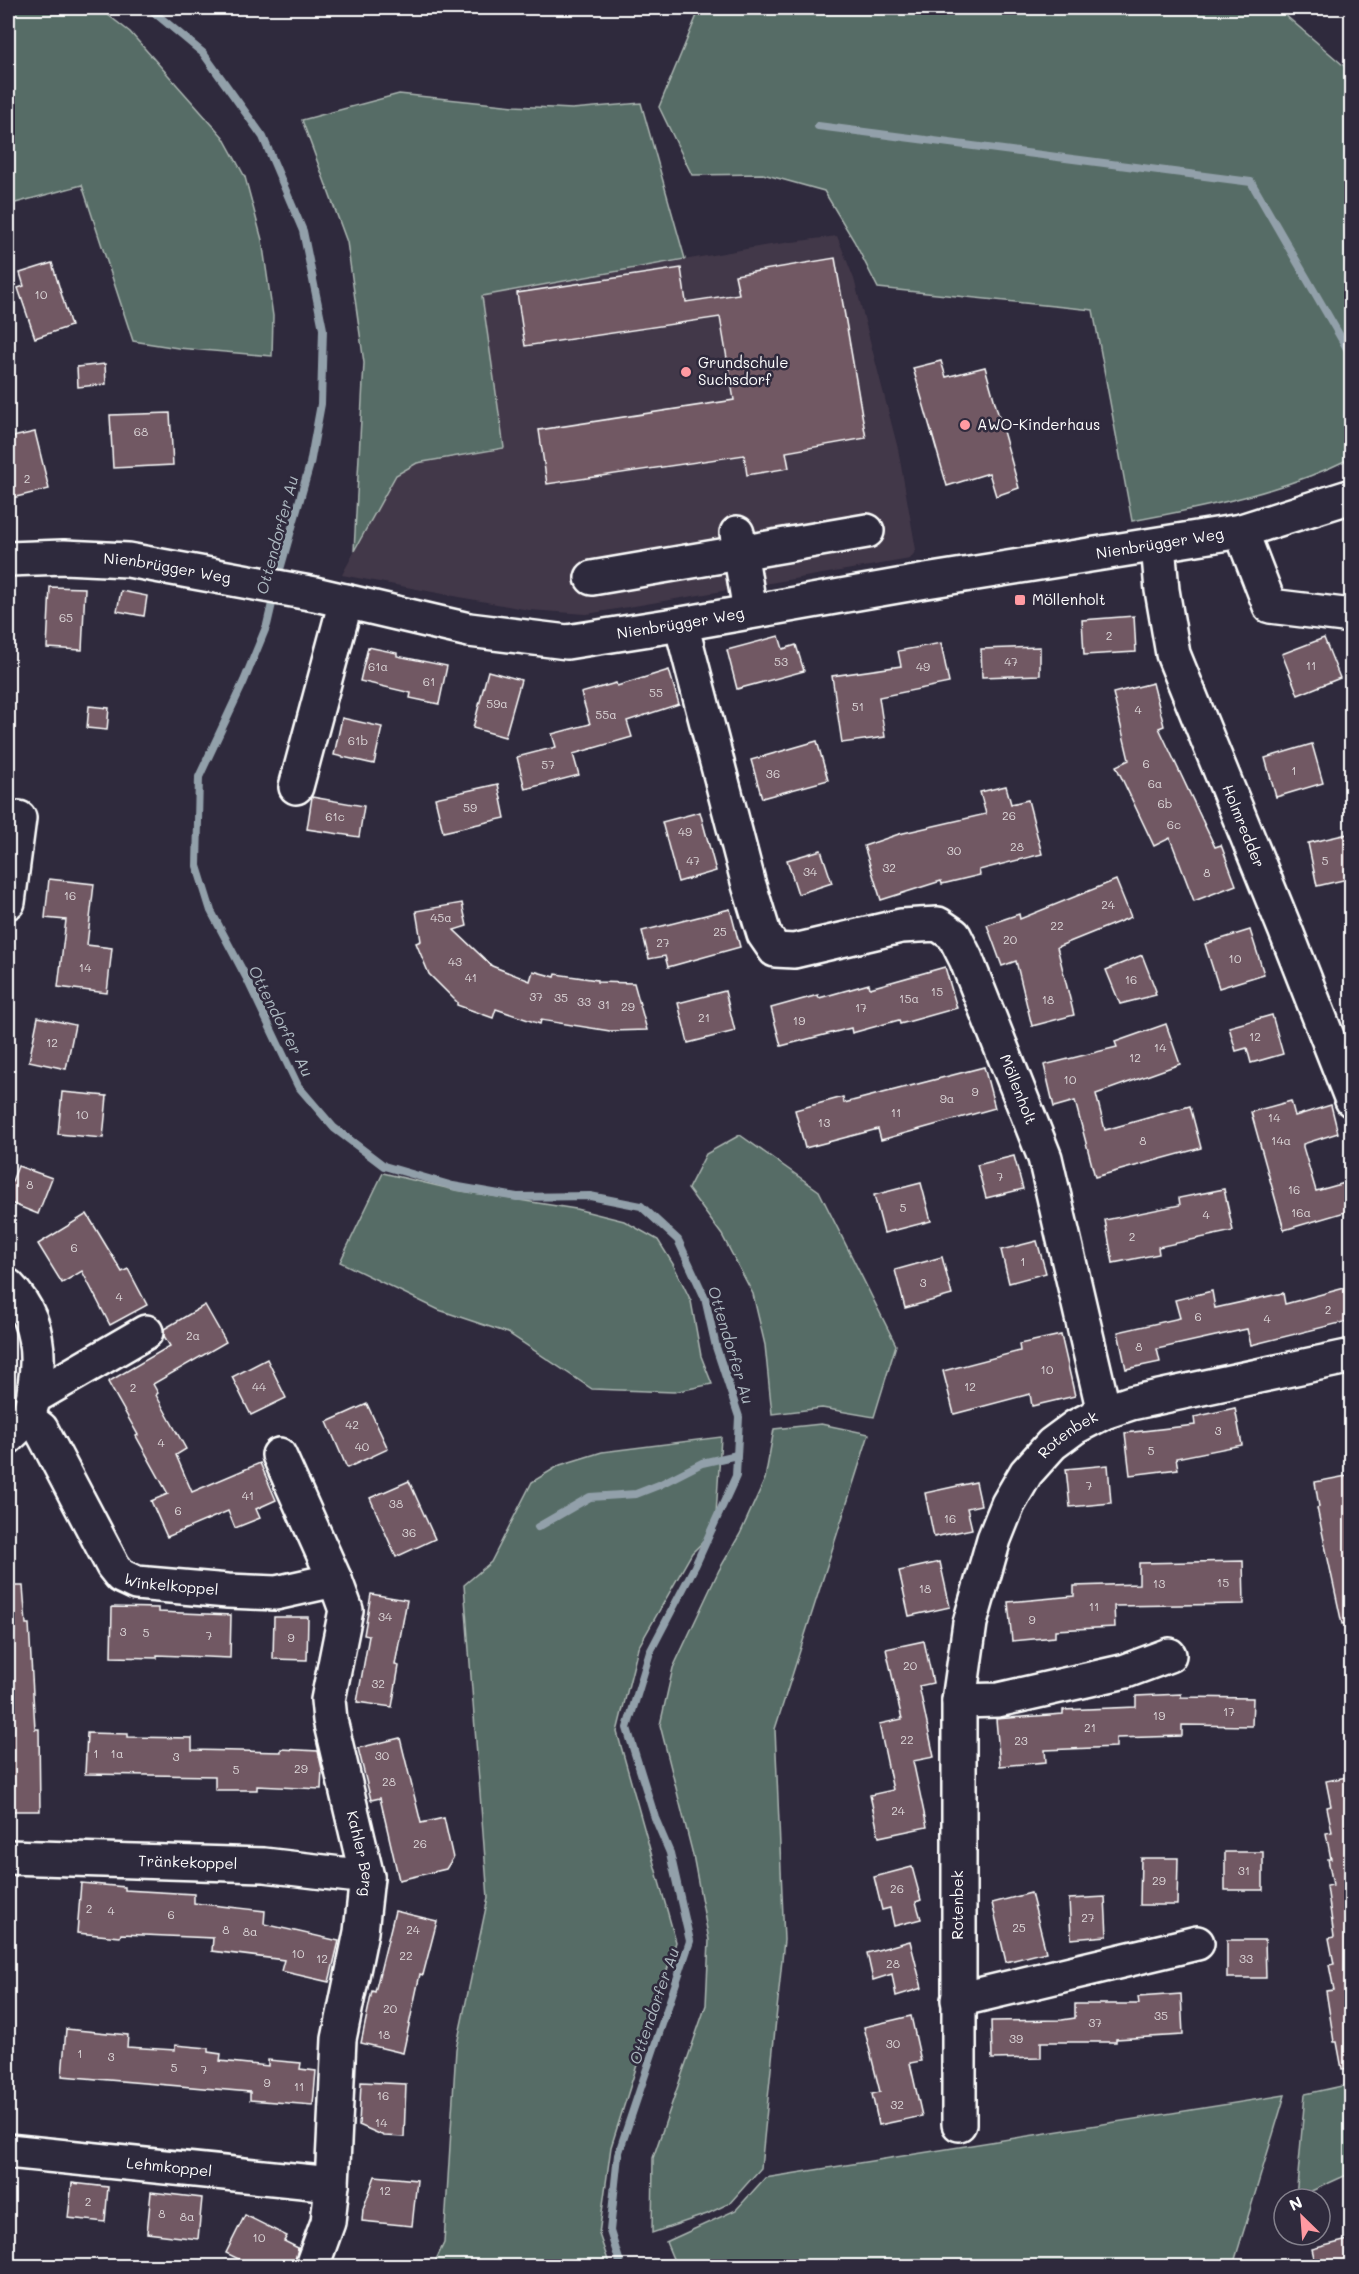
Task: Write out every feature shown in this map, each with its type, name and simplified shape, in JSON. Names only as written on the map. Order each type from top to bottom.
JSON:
[{"type":"street","name":"Nienbrügger Weg","points":[[8,559],[64,557],[128,560],[315,594],[469,630],[567,642],[948,577],[1241,531],[1352,496]]},
{"type":"street","points":[[592,578],[738,543],[867,531]]},
{"type":"street","points":[[1241,531],[1270,606],[1352,616]]},
{"type":"street","points":[[738,543],[750,611]]},
{"type":"street","name":"Holmredder","points":[[1158,545],[1162,590],[1173,654],[1352,1100]]},
{"type":"street","points":[[296,787],[346,601]]},
{"type":"street","name":"Möllenholt","points":[[681,624],[752,895],[764,934],[775,950],[794,951],[901,926],[938,924],[954,935],[1006,1057],[1045,1158],[1104,1412]]},
{"type":"street","points":[[8,902],[20,818]]},
{"type":"street","points":[[8,1286],[28,1312],[36,1341],[39,1364],[23,1417]]},
{"type":"street","points":[[23,1417],[146,1332]]},
{"type":"street","name":"Rotenbek","points":[[959,2124],[959,1701],[970,1623],[994,1539],[1008,1504],[1026,1473],[1052,1444],[1075,1427],[1104,1412],[1131,1403],[1352,1356]]},
{"type":"street","name":"Winkelkoppel","points":[[23,1417],[41,1429],[113,1566],[121,1576],[136,1583],[276,1593],[335,1580]]},
{"type":"street","name":"Kahler Berg","points":[[279,1455],[335,1580],[346,1610],[328,1700],[330,1720],[367,1877],[361,1932],[339,2040],[328,2222],[312,2266]]},
{"type":"street","points":[[959,1701],[1009,1698],[1126,1671],[1169,1655]]},
{"type":"street","name":"Tränkekoppel","points":[[8,1857],[264,1865],[367,1877]]},
{"type":"street","points":[[958,2000],[1197,1943]]},
{"type":"street","name":"Lehmkoppel","points":[[8,2151],[332,2184]]},
{"type":"shaded area","name":"Grundschule Suchsdorf","points":[[837,236],[854,279],[898,449],[916,550],[910,559],[587,614],[529,610],[342,575],[395,475],[417,463],[504,447],[482,296],[763,246]]},
{"type":"green space","points":[[8,8],[99,8],[130,32],[223,137],[245,177],[262,240],[273,316],[272,356],[178,348],[133,341],[82,185],[8,205]]},
{"type":"green space","points":[[700,8],[1277,8],[1351,72],[1351,458],[1272,489],[1216,504],[1132,521],[1093,310],[878,288],[854,241],[824,191],[763,174],[692,175],[659,107]]},
{"type":"green space","points":[[399,94],[514,106],[572,109],[641,103],[685,259],[482,296],[504,448],[417,463],[396,475],[354,551],[364,363],[347,242],[302,120]]},
{"type":"green space","points":[[740,1135],[819,1191],[896,1345],[874,1417],[822,1408],[772,1414],[765,1345],[753,1294],[722,1235],[688,1189],[706,1154]]},
{"type":"green space","points":[[383,1173],[455,1190],[576,1209],[624,1221],[658,1240],[691,1301],[701,1356],[712,1384],[674,1392],[592,1389],[508,1333],[439,1310],[340,1262]]},
{"type":"green space","points":[[821,1424],[869,1434],[775,1729],[784,1940],[761,2168],[730,2203],[707,2214],[652,2233],[653,2158],[706,2005],[709,1940],[693,1855],[660,1725],[673,1668],[765,1479],[774,1429]]},
{"type":"green space","points":[[721,1437],[715,1530],[692,1553],[638,1648],[617,1732],[676,1942],[611,2147],[599,2234],[610,2266],[433,2266],[444,2243],[456,2049],[488,1898],[464,1585],[491,1562],[532,1482],[560,1465],[602,1452]]},
{"type":"green space","points":[[1351,2084],[1351,2173],[1320,2187],[1297,2187],[1305,2094]]},
{"type":"green space","points":[[1285,2095],[1233,2266],[676,2266],[666,2242],[736,2210],[765,2178]]},
{"type":"building","points":[[835,258],[866,438],[786,452],[789,468],[747,475],[744,455],[547,484],[539,430],[734,400],[720,317],[525,346],[517,293],[681,268],[686,302],[739,294],[735,275]]},
{"type":"building","points":[[52,263],[71,326],[35,338],[18,288],[24,286],[20,273]]},
{"type":"building","name":"AWO-Kinderhaus","points":[[941,361],[946,377],[985,367],[1019,488],[996,496],[989,473],[947,486],[913,368]]},
{"type":"building","points":[[105,364],[106,384],[78,387],[77,367]]},
{"type":"building","points":[[170,413],[173,465],[113,468],[110,415]]},
{"type":"building","points":[[35,432],[49,489],[8,499],[8,438]]},
{"type":"building","points":[[50,587],[85,588],[82,650],[47,648]]},
{"type":"building","points":[[121,591],[147,596],[144,616],[117,611]]},
{"type":"building","points":[[1134,616],[1136,652],[1084,655],[1082,620]]},
{"type":"building","points":[[779,636],[783,649],[796,645],[804,671],[737,689],[727,650]]},
{"type":"building","points":[[1324,638],[1340,678],[1298,695],[1282,654]]},
{"type":"building","points":[[941,643],[949,683],[879,697],[885,737],[842,743],[832,676],[901,666],[898,651]]},
{"type":"building","points":[[368,647],[397,653],[397,656],[447,666],[439,704],[410,698],[411,693],[360,681]]},
{"type":"building","points":[[1040,647],[1040,675],[982,677],[981,649]]},
{"type":"building","points":[[669,670],[679,704],[627,721],[632,737],[573,754],[579,775],[525,789],[517,757],[556,747],[552,734],[590,724],[581,693],[616,683],[617,686]]},
{"type":"building","points":[[488,671],[521,680],[505,737],[473,728]]},
{"type":"building","points":[[1153,683],[1164,726],[1159,728],[1215,847],[1221,845],[1236,885],[1194,901],[1170,838],[1154,846],[1116,766],[1129,760],[1113,693]]},
{"type":"building","points":[[89,706],[109,708],[107,730],[87,728]]},
{"type":"building","points":[[342,718],[382,727],[374,764],[334,755]]},
{"type":"building","points":[[817,741],[828,780],[762,798],[751,760]]},
{"type":"building","points":[[1312,744],[1323,783],[1276,797],[1265,758]]},
{"type":"building","points":[[498,784],[505,818],[443,832],[435,798]]},
{"type":"building","points":[[1006,786],[1011,804],[1028,800],[1042,854],[979,870],[980,875],[942,884],[941,881],[881,900],[864,846],[899,834],[986,814],[980,792]]},
{"type":"building","points":[[312,797],[364,806],[359,837],[307,829]]},
{"type":"building","points":[[700,812],[716,871],[678,882],[662,822]]},
{"type":"building","points":[[1352,833],[1352,878],[1317,886],[1308,843]]},
{"type":"building","points":[[821,850],[832,883],[798,894],[787,860]]},
{"type":"building","points":[[49,879],[94,884],[87,945],[112,948],[107,993],[58,987],[66,920],[45,918]]},
{"type":"building","points":[[1116,880],[1131,917],[1057,947],[1074,1015],[1032,1026],[1016,961],[1002,966],[987,925],[1019,914],[1020,919]]},
{"type":"building","points":[[462,903],[467,926],[454,930],[492,966],[530,981],[533,971],[555,977],[556,974],[597,980],[597,982],[634,983],[647,1030],[610,1031],[541,1020],[540,1024],[496,1009],[493,1018],[457,1005],[457,1002],[429,974],[416,943],[421,941],[416,911]]},
{"type":"building","points":[[730,909],[740,947],[668,967],[665,956],[649,959],[642,931]]},
{"type":"building","points":[[1250,930],[1264,974],[1219,988],[1205,944]]},
{"type":"building","points":[[1142,955],[1156,995],[1120,1004],[1106,970]]},
{"type":"building","points":[[945,967],[957,1008],[900,1024],[899,1020],[852,1033],[851,1028],[781,1046],[771,1008],[869,984],[870,988]]},
{"type":"building","points":[[725,991],[735,1031],[688,1043],[678,1003]]},
{"type":"building","points":[[1272,1015],[1283,1054],[1251,1063],[1247,1048],[1236,1051],[1229,1027]]},
{"type":"building","points":[[38,1017],[75,1025],[66,1069],[29,1061]]},
{"type":"building","points":[[1166,1024],[1180,1064],[1096,1094],[1105,1130],[1190,1106],[1201,1148],[1095,1177],[1075,1101],[1054,1107],[1044,1065],[1117,1047],[1115,1042]]},
{"type":"building","points":[[984,1067],[995,1108],[881,1140],[878,1129],[805,1148],[795,1110],[843,1097],[844,1103]]},
{"type":"building","points":[[62,1092],[107,1096],[103,1138],[58,1134]]},
{"type":"building","points":[[1291,1101],[1295,1116],[1331,1105],[1338,1133],[1303,1144],[1303,1147],[1316,1191],[1352,1181],[1352,1210],[1284,1230],[1251,1112]]},
{"type":"building","points":[[1014,1156],[1023,1189],[986,1198],[977,1165]]},
{"type":"building","points":[[18,1166],[52,1178],[38,1214],[8,1202],[8,1192]]},
{"type":"building","points":[[921,1183],[931,1221],[884,1233],[874,1195]]},
{"type":"building","points":[[1224,1189],[1233,1231],[1158,1247],[1159,1254],[1113,1263],[1105,1220],[1180,1205],[1179,1198]]},
{"type":"building","points":[[87,1214],[122,1272],[128,1269],[147,1305],[110,1325],[82,1271],[62,1283],[38,1244]]},
{"type":"building","points":[[1037,1241],[1046,1273],[1009,1283],[1001,1250]]},
{"type":"building","points":[[942,1257],[952,1295],[905,1308],[895,1270]]},
{"type":"building","points":[[1352,1286],[1352,1320],[1251,1345],[1247,1329],[1157,1349],[1160,1362],[1126,1369],[1118,1332],[1180,1318],[1175,1300],[1212,1291],[1215,1308],[1283,1293],[1285,1304]]},
{"type":"building","points":[[205,1305],[226,1342],[153,1384],[158,1393],[156,1395],[186,1449],[176,1455],[192,1492],[260,1463],[276,1500],[256,1509],[260,1518],[235,1528],[228,1511],[167,1537],[151,1501],[168,1494],[108,1382],[170,1346],[164,1336],[164,1329]]},
{"type":"building","points":[[1061,1335],[1075,1396],[1032,1406],[1030,1394],[954,1414],[943,1371],[1020,1351],[1019,1344]]},
{"type":"building","points":[[267,1359],[286,1398],[251,1415],[232,1377]]},
{"type":"building","points":[[367,1404],[388,1449],[347,1468],[327,1422]]},
{"type":"building","points":[[1235,1408],[1242,1445],[1176,1458],[1178,1469],[1130,1475],[1125,1433],[1195,1425],[1194,1417]]},
{"type":"building","points":[[1108,1465],[1111,1503],[1070,1507],[1066,1469]]},
{"type":"building","points":[[1352,1475],[1352,1623],[1342,1624],[1317,1508],[1319,1507],[1315,1482]]},
{"type":"building","points":[[409,1481],[435,1539],[396,1557],[370,1498]]},
{"type":"building","points":[[976,1482],[981,1505],[967,1508],[972,1529],[934,1537],[925,1493]]},
{"type":"building","points":[[1243,1561],[1244,1604],[1114,1606],[1115,1627],[1055,1630],[1055,1637],[1012,1641],[1008,1602],[1074,1596],[1074,1586],[1139,1584],[1139,1563]]},
{"type":"building","points":[[940,1562],[950,1607],[909,1616],[899,1571]]},
{"type":"building","points":[[8,1586],[23,1586],[26,1624],[29,1624],[35,1729],[39,1729],[40,1811],[8,1811]]},
{"type":"building","points":[[371,1594],[407,1600],[395,1665],[399,1666],[392,1707],[357,1702],[369,1636],[364,1635]]},
{"type":"building","points":[[112,1607],[158,1608],[158,1612],[231,1615],[230,1658],[157,1655],[157,1658],[111,1657]]},
{"type":"building","points":[[274,1617],[308,1617],[307,1660],[273,1659]]},
{"type":"building","points":[[924,1641],[933,1683],[919,1686],[934,1757],[913,1761],[927,1827],[879,1837],[870,1795],[893,1790],[879,1724],[902,1719],[886,1649]]},
{"type":"building","points":[[1181,1694],[1181,1697],[1253,1698],[1252,1726],[1182,1725],[1182,1736],[1116,1738],[1116,1747],[1045,1750],[1046,1762],[1000,1766],[996,1719],[1063,1714],[1063,1710],[1136,1707],[1136,1696]]},
{"type":"building","points":[[87,1733],[128,1734],[128,1737],[192,1738],[192,1750],[318,1751],[322,1769],[321,1789],[257,1786],[257,1790],[215,1790],[215,1776],[85,1774]]},
{"type":"building","points":[[400,1738],[421,1823],[444,1818],[453,1858],[446,1869],[399,1880],[380,1798],[371,1800],[358,1748]]},
{"type":"building","points":[[1352,1776],[1352,2068],[1342,2069],[1337,2042],[1334,2042],[1326,1991],[1334,1990],[1329,1965],[1334,1964],[1329,1938],[1334,1937],[1327,1886],[1333,1885],[1326,1833],[1332,1832],[1327,1807],[1331,1806],[1326,1781]]},
{"type":"building","points":[[1225,1852],[1263,1852],[1263,1890],[1225,1890]]},
{"type":"building","points":[[1141,1858],[1178,1858],[1177,1905],[1140,1905]]},
{"type":"building","points":[[912,1867],[921,1900],[916,1902],[921,1919],[894,1926],[890,1908],[882,1910],[874,1877]]},
{"type":"building","points":[[81,1883],[125,1887],[125,1890],[194,1894],[194,1903],[265,1911],[264,1924],[339,1941],[329,1982],[281,1971],[284,1960],[212,1951],[213,1938],[121,1934],[120,1937],[77,1933]]},
{"type":"building","points":[[1031,1893],[1046,1952],[1006,1962],[992,1903]]},
{"type":"building","points":[[1105,1897],[1107,1936],[1071,1939],[1069,1899]]},
{"type":"building","points":[[395,1911],[437,1921],[423,1975],[420,1974],[403,2053],[361,2043],[372,1991],[375,1992]]},
{"type":"building","points":[[1227,1940],[1265,1940],[1266,1978],[1227,1978]]},
{"type":"building","points":[[910,1941],[922,1988],[896,1996],[892,1974],[873,1980],[867,1953]]},
{"type":"building","points":[[1181,1994],[1183,2035],[1116,2039],[1116,2042],[1041,2042],[1041,2058],[992,2059],[991,2021],[1062,2020],[1075,2018],[1075,2004],[1139,2004],[1138,1997]]},
{"type":"building","points":[[911,2016],[921,2061],[910,2063],[922,2116],[879,2125],[872,2094],[880,2092],[864,2027]]},
{"type":"building","points":[[66,2029],[128,2035],[127,2047],[175,2050],[175,2045],[208,2048],[208,2052],[221,2054],[220,2061],[268,2066],[268,2060],[301,2063],[300,2069],[316,2071],[313,2105],[250,2100],[250,2092],[62,2076]]},
{"type":"building","points":[[361,2082],[406,2084],[404,2137],[384,2136],[359,2125]]},
{"type":"building","points":[[375,2176],[417,2180],[412,2226],[362,2221],[363,2209]]},
{"type":"building","points":[[72,2183],[108,2187],[105,2222],[68,2218]]},
{"type":"building","points":[[151,2192],[202,2198],[198,2239],[147,2233]]},
{"type":"building","points":[[245,2215],[287,2236],[284,2241],[298,2248],[294,2266],[253,2266],[226,2253]]},
{"type":"building","points":[[1352,2239],[1352,2266],[1316,2266],[1312,2249],[1332,2247],[1332,2244]]},
{"type":"waterway","name":"Ottendorfer Au","points":[[149,8],[203,53],[263,137],[303,231],[323,329],[321,404],[310,464],[277,580]]},
{"type":"waterway","points":[[818,126],[1251,182],[1352,357]]},
{"type":"waterway","name":"Ottendorfer Au","points":[[274,595],[267,625],[244,681],[199,777],[197,866],[211,911],[247,979],[298,1086],[334,1128],[384,1166],[453,1186],[517,1197],[590,1196],[641,1206],[678,1240],[705,1298],[716,1347],[739,1417],[736,1476],[695,1566],[650,1652],[627,1728],[655,1818],[670,1853],[690,1941],[618,2155],[610,2231],[621,2266]]},
{"type":"waterway","points":[[538,1527],[590,1497],[636,1494],[702,1463],[737,1455]]},
{"type":"place","name":"Grundschule Suchsdorf","points":[[686,372]]},
{"type":"place","name":"AWO-Kinderhaus","points":[[965,425]]},
{"type":"place","name":"Möllenholt","points":[[1020,600]]}]
